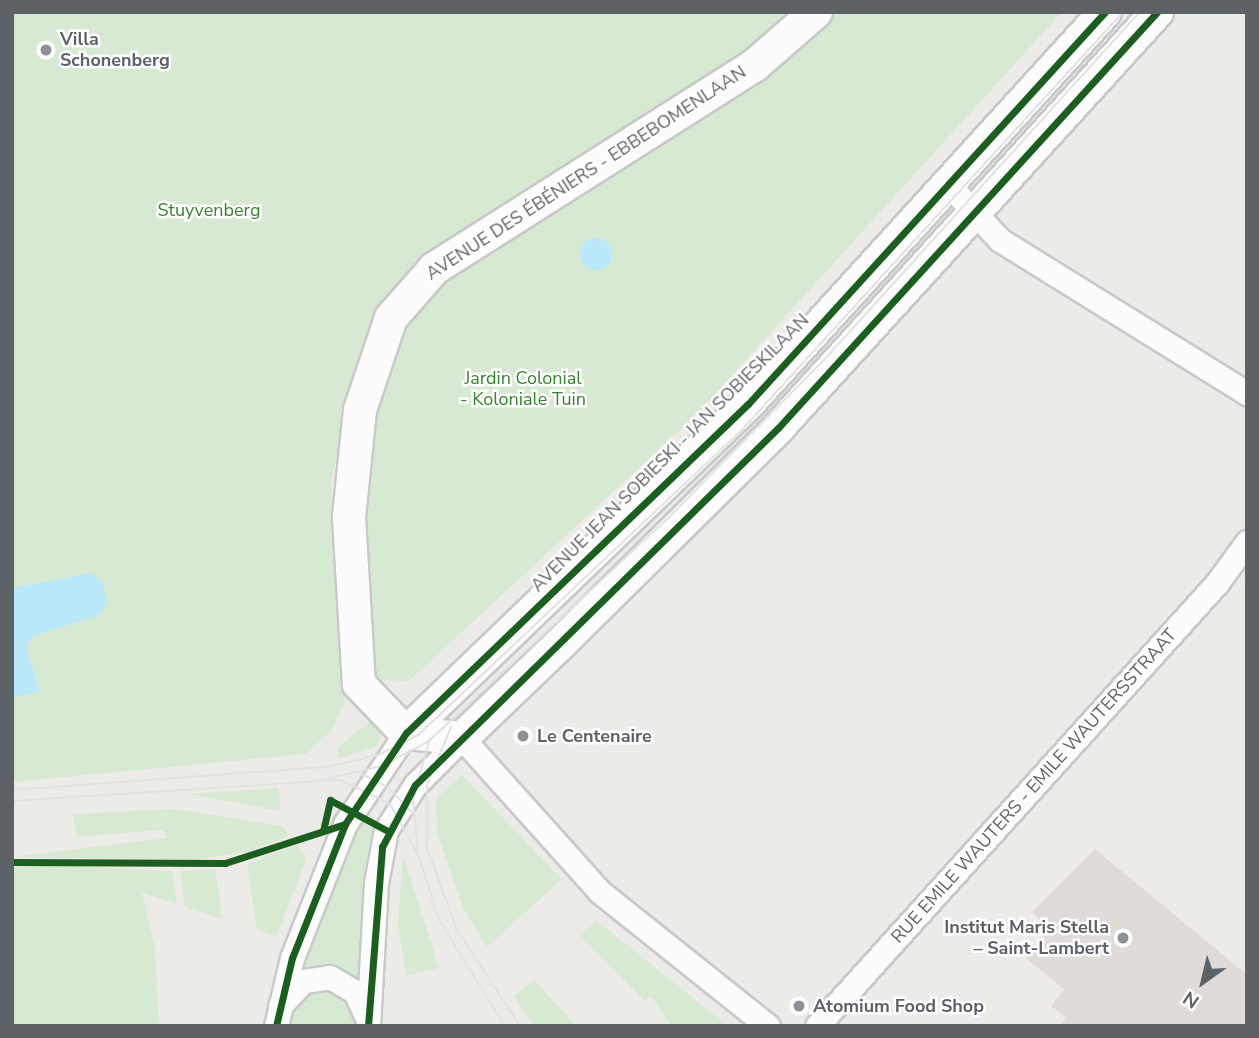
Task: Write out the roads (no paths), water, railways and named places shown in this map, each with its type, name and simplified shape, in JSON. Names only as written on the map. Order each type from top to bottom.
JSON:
[{"type":"street","name":"AVENUE DES ÉBÉNIERS - EBBEBOMENLAAN","points":[[406,733],[359,684],[349,517],[360,410],[391,318],[434,269],[755,65],[816,12]]},
{"type":"street","name":"AVENUE JEAN SOBIESKI - JAN SOBIESKILAAN","points":[[277,1019],[345,824],[370,782],[406,733],[748,404],[1105,12]]},
{"type":"street","points":[[368,1023],[377,874],[386,830],[400,805],[462,738],[778,428],[1157,12]]},
{"type":"street","points":[[949,185],[1000,240],[1247,393]]},
{"type":"street","name":"RUE EMILE WAUTERS - EMILE WAUTERSSTRAAT","points":[[817,1026],[1217,583],[1247,542]]},
{"type":"street","points":[[406,733],[462,738],[600,892],[768,1026]]},
{"type":"street","points":[[370,782],[400,805]]},
{"type":"street","points":[[277,1019],[303,981],[330,977],[355,992],[368,1023]]},
{"type":"water","points":[[596,238],[607,243],[612,254],[607,265],[596,270],[585,265],[580,254],[585,243]]},
{"type":"water","points":[[91,573],[103,584],[107,600],[99,615],[32,636],[27,648],[39,691],[12,698],[12,588]]},
{"type":"tram line","points":[[12,790],[327,767],[378,755],[418,735],[739,433],[1123,12]]},
{"type":"tram line","points":[[321,780],[382,766],[429,741],[665,521],[824,360],[1139,12]]},
{"type":"tram line","points":[[427,849],[427,785],[451,727]]},
{"type":"tram line","points":[[430,738],[413,799],[418,854],[439,920],[505,1026]]},
{"type":"tram line","points":[[358,772],[389,788],[415,816]]},
{"type":"tram line","points":[[12,801],[341,780],[390,804],[418,854]]},
{"type":"tram line","points":[[425,842],[457,930],[520,1026]]},
{"type":"place","name":"Villa Schonenberg","points":[[46,50]]},
{"type":"place","name":"Le Centenaire","points":[[523,736]]},
{"type":"place","name":"Institut Maris Stella – Saint-Lambert","points":[[1123,938]]},
{"type":"place","name":"Atomium Food Shop","points":[[799,1006]]},
{"type":"park label","name":"Stuyvenberg","points":[[209,210]]},
{"type":"park label","name":"Jardin Colonial - Koloniale Tuin","points":[[523,389]]}]
